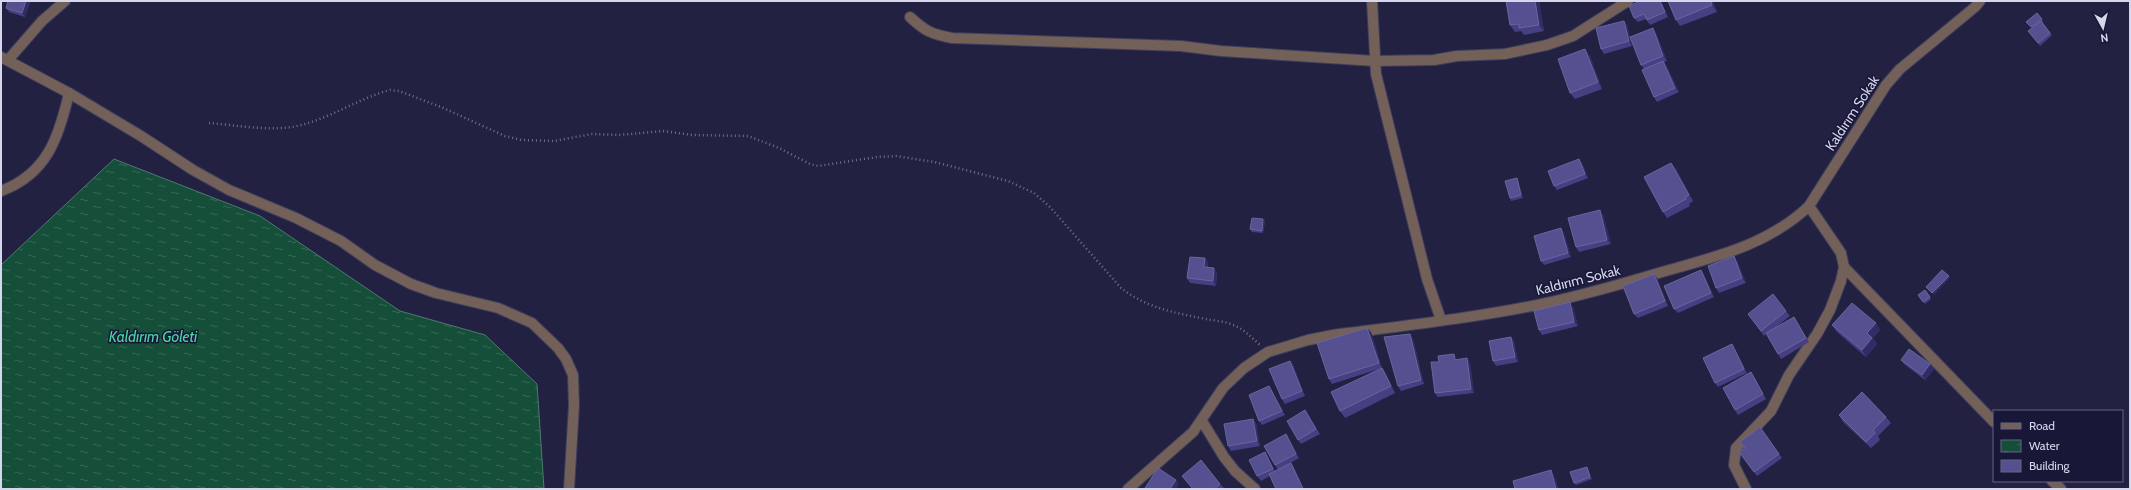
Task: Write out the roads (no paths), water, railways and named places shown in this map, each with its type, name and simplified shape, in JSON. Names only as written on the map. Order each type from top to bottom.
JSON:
[{"type":"street","points":[[65,1],[4,58],[69,93],[141,136],[193,170],[229,190],[296,218],[341,241],[375,265],[411,284],[436,293],[498,308],[532,323],[558,348],[572,375],[574,405],[569,489]]},
{"type":"street","points":[[1372,1],[1376,74],[1427,279],[1441,320]]},
{"type":"street","points":[[910,17],[924,30],[933,34],[952,38],[1181,46],[1221,51],[1375,61],[1434,60],[1456,56],[1505,54],[1573,36],[1596,23],[1615,8],[1628,1]]},
{"type":"street","name":"Kaldırım Sokak","points":[[1133,488],[1175,449],[1202,421],[1223,388],[1244,368],[1268,352],[1333,335],[1542,304],[1615,286],[1726,254],[1753,244],[1776,232],[1794,220],[1809,206],[1886,85],[1900,69],[1975,7],[1980,1]]},
{"type":"street","points":[[1,191],[32,174],[46,158],[63,120],[69,93]]},
{"type":"street","points":[[1746,489],[1734,466],[1736,448],[1771,411],[1790,375],[1810,347],[1830,310],[1842,281],[1844,267],[1841,253],[1809,206]]},
{"type":"street","points":[[1844,267],[1993,421]]},
{"type":"street","points":[[1202,421],[1235,471],[1255,489]]},
{"type":"street","points":[[2053,482],[2061,489]]},
{"type":"water","name":"Kaldırım Göleti","points":[[114,159],[260,216],[400,311],[485,335],[537,384],[544,489],[1,489],[1,265]]}]
